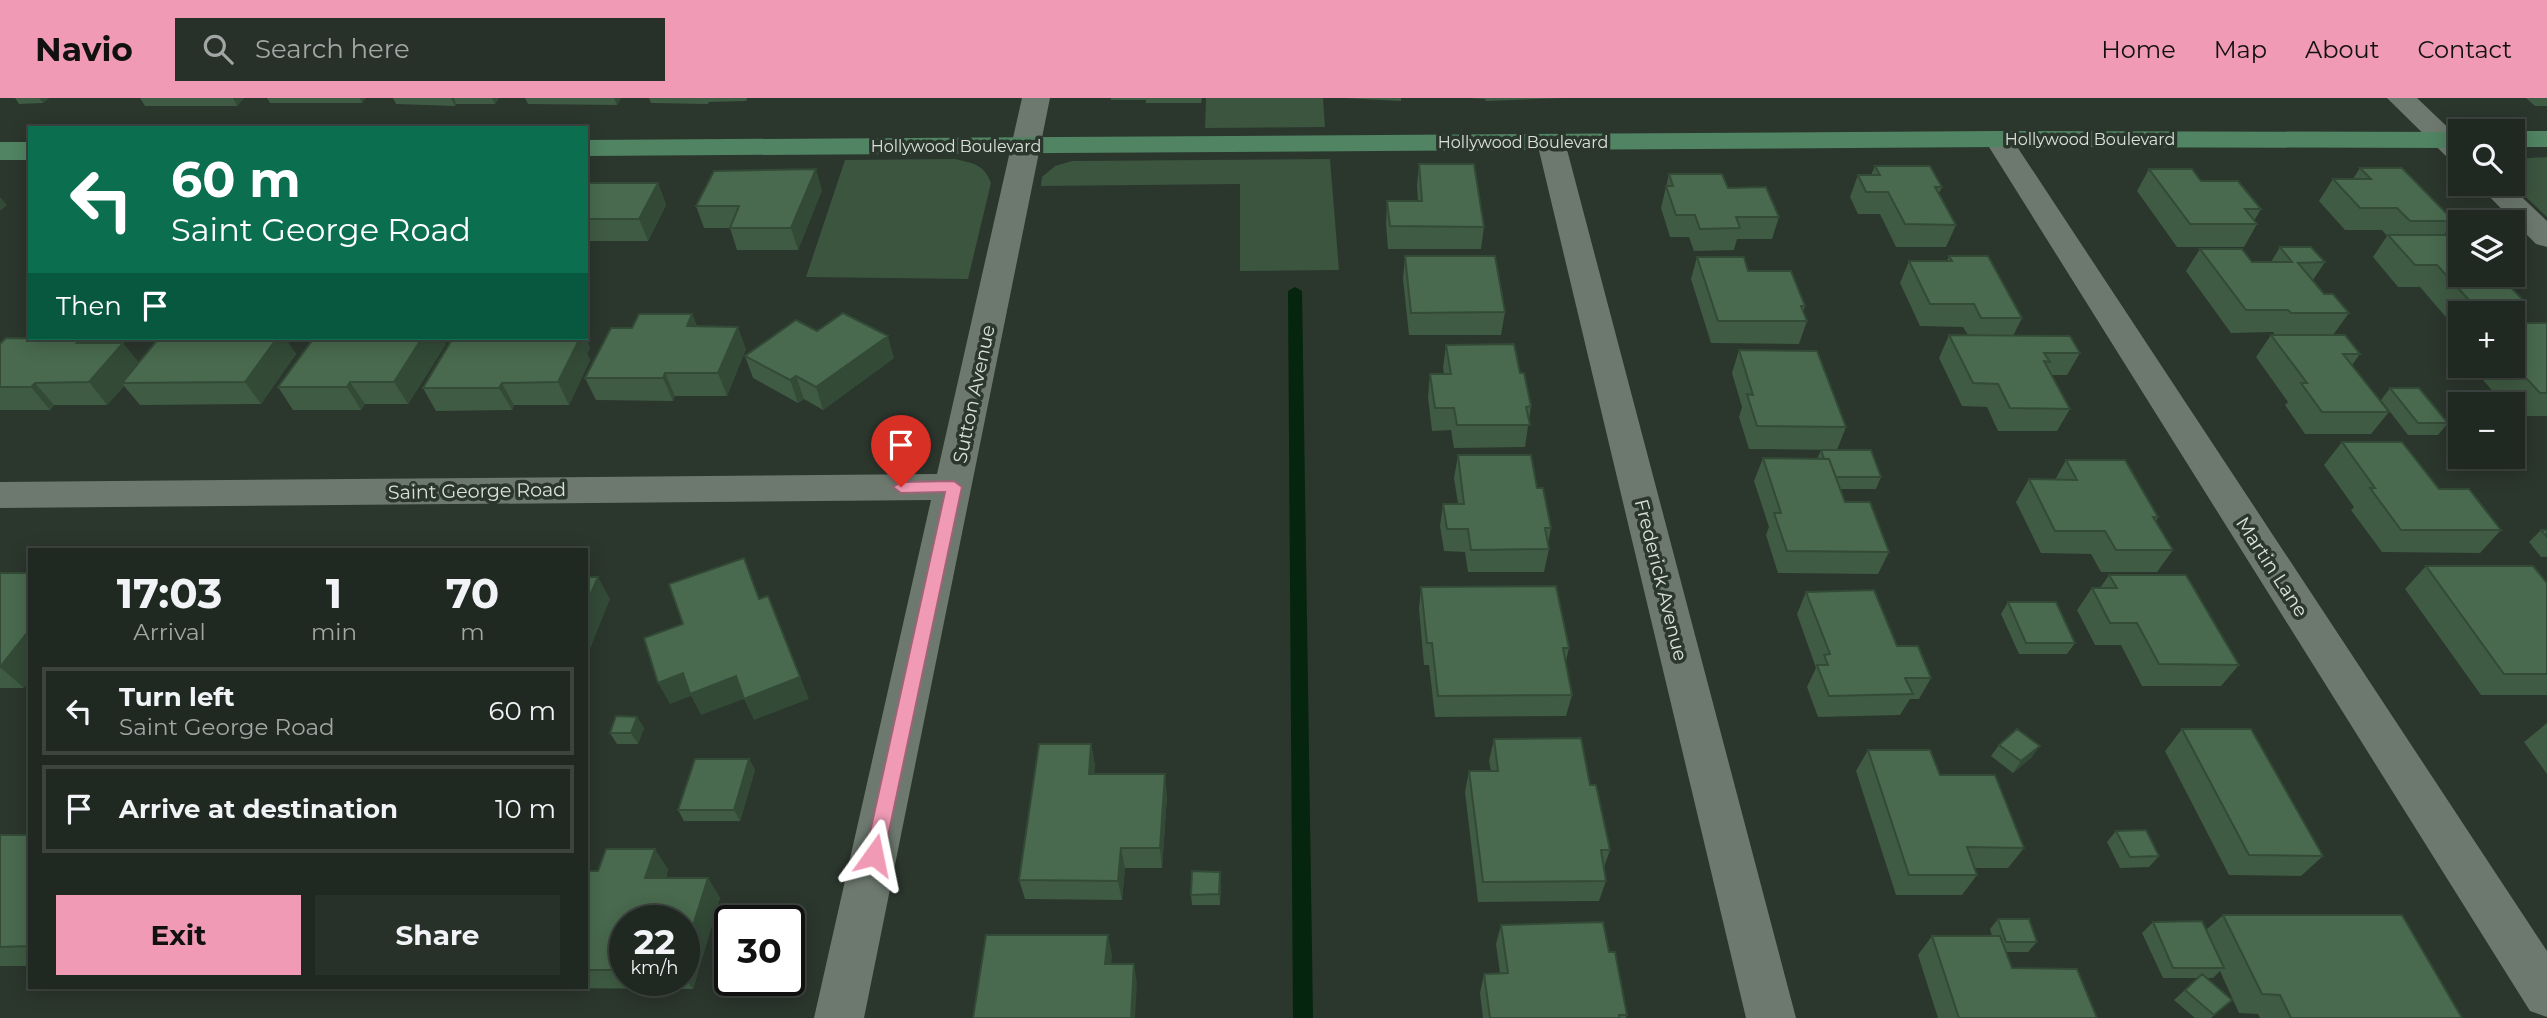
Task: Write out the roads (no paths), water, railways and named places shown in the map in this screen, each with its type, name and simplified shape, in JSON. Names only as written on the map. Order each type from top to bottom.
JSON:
[{"type":"street","name":"Sutton Avenue","points":[[839,1018],[1037,98]]},
{"type":"street","points":[[2401,98],[2448,137]]},
{"type":"street","name":"Hollywood Boulevard","points":[[588,148],[1998,139],[2448,144]]},
{"type":"street","name":"Martin Lane","points":[[1998,139],[2547,994]]},
{"type":"street","points":[[2525,139],[2547,139]]},
{"type":"street","name":"Frederick Avenue","points":[[1551,142],[1771,1018]]},
{"type":"street","points":[[0,151],[28,151]]},
{"type":"street","points":[[2503,196],[2547,238]]},
{"type":"street","name":"Saint George Road","points":[[0,495],[954,487]]},
{"type":"waterway","points":[[1295,291],[1303,1018]]}]
